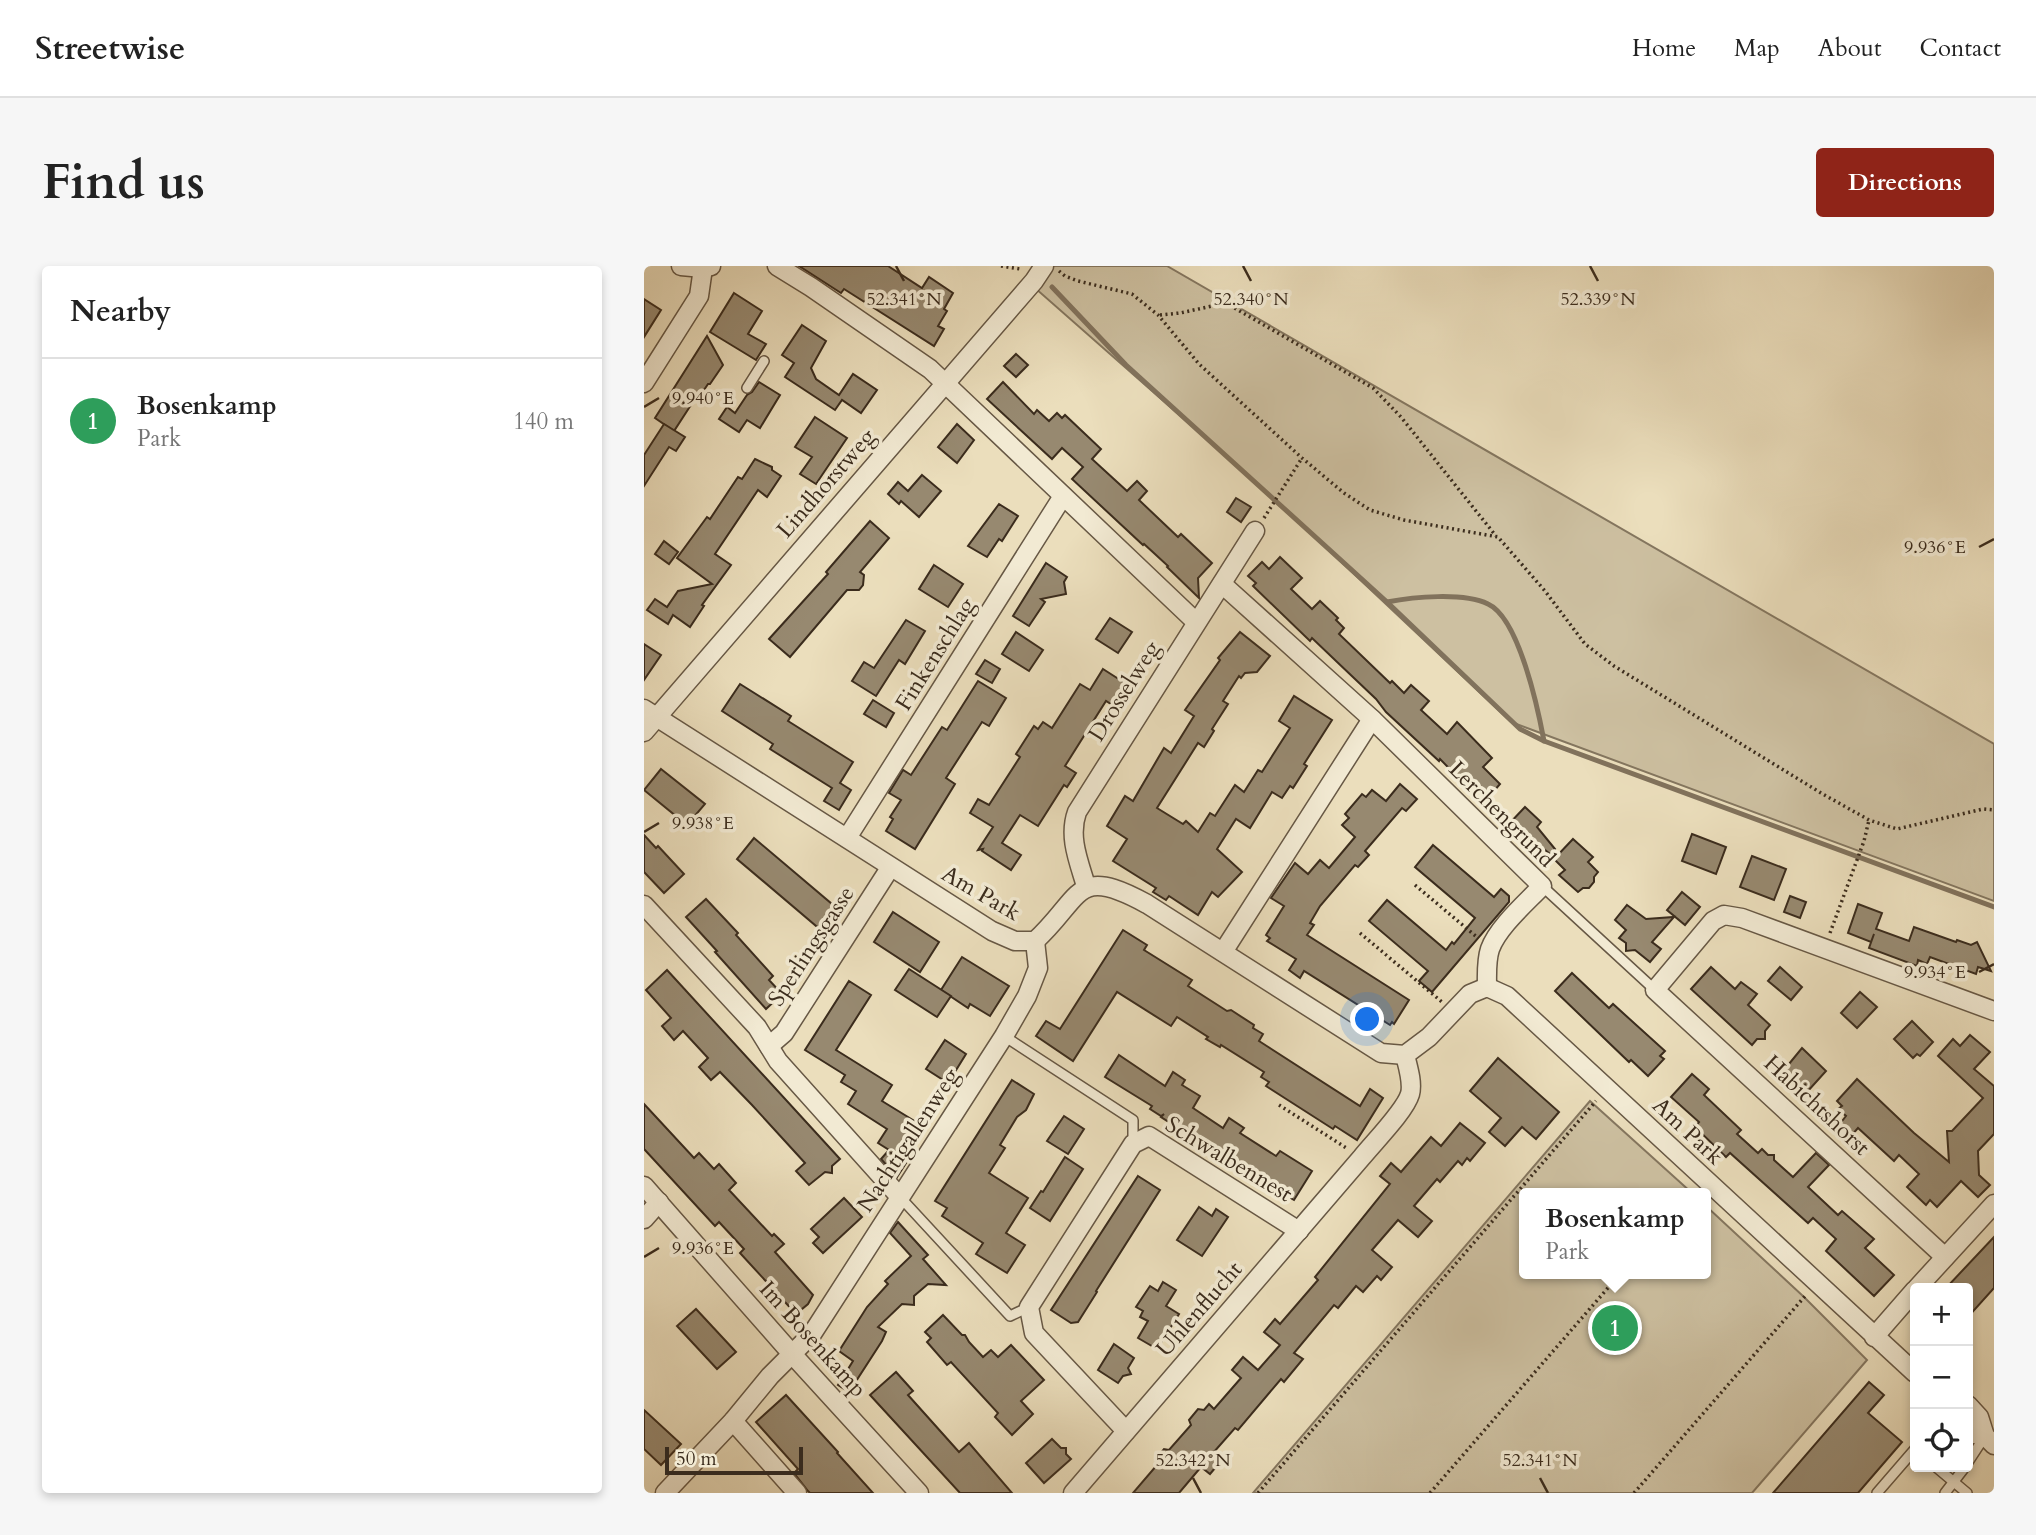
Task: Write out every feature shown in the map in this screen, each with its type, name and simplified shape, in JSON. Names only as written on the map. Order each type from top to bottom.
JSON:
[{"type":"street","points":[[644,383],[699,296],[707,267],[681,266]]},
{"type":"street","points":[[777,266],[930,369],[1196,622]]},
{"type":"street","name":"Lindhorstweg","points":[[644,732],[650,713],[1034,281],[1041,268]]},
{"type":"street","name":"Finkenschlag","points":[[847,838],[1063,496]]},
{"type":"street","name":"Drosselweg","points":[[1086,886],[1072,826],[1077,812],[1255,531]]},
{"type":"street","name":"Lerchengrund","points":[[1222,584],[1371,719],[1542,886],[1499,933],[1490,949]]},
{"type":"street","name":"Am Park","points":[[650,713],[890,868],[992,931],[1015,941],[1035,941],[1086,886]]},
{"type":"street","points":[[1223,952],[1371,719]]},
{"type":"street","name":"Sperlingsgasse","points":[[769,1046],[784,1033],[890,868]]},
{"type":"street","points":[[1086,886],[1102,885],[1128,893],[1381,1053],[1405,1055],[1429,1037],[1470,994],[1487,987],[1490,949]]},
{"type":"street","name":"Sperlingsgasse","points":[[644,905],[757,1027],[778,1060],[900,1197]]},
{"type":"street","points":[[1655,990],[1713,921],[1724,915],[1742,918],[1994,1012]]},
{"type":"street","name":"Nachtigallenweg","points":[[665,1493],[733,1421],[770,1376],[813,1334],[1027,996],[1038,968],[1035,941]]},
{"type":"street","name":"Am Park","points":[[1487,987],[1507,996],[1910,1368]]},
{"type":"street","name":"Habichtshorst","points":[[1655,990],[1945,1257]]},
{"type":"street","name":"Uhlenflucht","points":[[1073,1493],[1405,1105],[1411,1092],[1405,1055]]},
{"type":"street","name":"Schwalbennest","points":[[1029,1307],[1133,1144],[1149,1136],[1299,1230]]},
{"type":"street","name":"Im Bosenkamp","points":[[644,1186],[919,1493]]},
{"type":"street","points":[[644,1219],[659,1202]]},
{"type":"street","points":[[1921,1283],[1994,1204]]},
{"type":"street","points":[[1874,1336],[1910,1296]]},
{"type":"street","points":[[1029,1307],[1034,1333],[1126,1431]]},
{"type":"street","points":[[1972,1409],[1979,1417],[1982,1438]]},
{"type":"street","points":[[733,1421],[797,1493]]},
{"type":"lane","points":[[747,388],[764,361]]},
{"type":"lane","name":"Habichtshorst","points":[[1542,886],[1655,990]]},
{"type":"lane","name":"Schwalbennest","points":[[1004,1036],[1133,1120],[1133,1144]]},
{"type":"lane","points":[[900,1197],[1010,1317],[1029,1307]]},
{"type":"lane","points":[[1973,1453],[1982,1438]]},
{"type":"lane","points":[[1877,1493],[1910,1454]]},
{"type":"lane","points":[[1942,1472],[1967,1493]]},
{"type":"lane","points":[[1945,1493],[1961,1472]]},
{"type":"path","points":[[1001,266],[1041,268],[1079,281],[1132,293],[1158,316],[1199,364],[1344,493],[1370,510],[1404,520],[1497,537]]},
{"type":"path","points":[[1158,316],[1226,303],[1373,388],[1401,417],[1497,537],[1545,591],[1585,644],[1626,673],[1869,820],[1897,829],[1983,809],[1994,810]]},
{"type":"path","points":[[1272,507],[1302,458]]},
{"type":"path","points":[[1825,948],[1869,820]]},
{"type":"path","points":[[1415,885],[1490,949]]},
{"type":"path","points":[[1360,933],[1452,1011]]},
{"type":"path","points":[[1521,1188],[1593,1104]]},
{"type":"path","points":[[1279,1105],[1362,1157]]},
{"type":"path","points":[[1258,1493],[1519,1190]]},
{"type":"path","points":[[1430,1493],[1616,1279]]},
{"type":"path","points":[[1634,1493],[1804,1297]]},
{"type":"shaded area","points":[[1039,266],[1167,266],[1994,744],[1994,901],[1511,722],[1268,493],[1027,281]]},
{"type":"shaded area","points":[[1590,1101],[1686,1188],[1519,1188],[1519,1279],[1711,1279],[1711,1211],[1867,1360],[1752,1493],[1253,1493]]},
{"type":"building","points":[[799,266],[888,266],[922,288],[929,277],[953,293],[938,326],[944,329],[934,346],[844,289],[841,293]]},
{"type":"building","points":[[734,293],[762,311],[748,334],[766,344],[756,360],[710,332]]},
{"type":"building","points":[[644,299],[661,310],[644,337]]},
{"type":"building","points":[[802,325],[826,341],[811,368],[816,379],[839,395],[853,374],[877,390],[861,413],[842,400],[835,410],[785,377],[794,363],[782,355]]},
{"type":"building","points":[[707,336],[723,365],[710,384],[702,393],[700,391],[674,431],[655,418]]},
{"type":"building","points":[[1016,354],[1028,365],[1016,377],[1004,366]]},
{"type":"building","points":[[759,382],[780,395],[760,428],[747,420],[739,432],[719,419],[727,407],[735,413]]},
{"type":"building","points":[[1003,382],[1034,414],[1037,410],[1049,421],[1057,413],[1062,418],[1065,415],[1101,449],[1092,459],[1127,491],[1137,481],[1147,491],[1139,500],[1178,537],[1181,534],[1212,563],[1198,578],[1199,598],[1168,566],[1072,479],[1083,467],[1062,448],[1052,459],[987,399]]},
{"type":"building","points":[[815,417],[847,438],[816,484],[800,474],[812,457],[795,447]]},
{"type":"building","points":[[664,424],[685,437],[676,451],[669,447],[644,486],[644,455]]},
{"type":"building","points":[[957,424],[974,440],[957,463],[938,447]]},
{"type":"building","points":[[755,459],[772,467],[772,470],[781,476],[767,497],[758,490],[715,554],[731,565],[702,605],[704,606],[690,627],[673,615],[668,624],[647,610],[655,599],[667,607],[678,591],[712,584],[677,558],[707,517],[710,519],[738,477],[742,479]]},
{"type":"building","points":[[922,475],[941,491],[919,517],[901,501],[899,504],[888,494],[898,482],[908,491]]},
{"type":"building","points":[[1236,498],[1251,507],[1241,522],[1227,512]]},
{"type":"building","points":[[999,504],[1018,516],[1002,541],[999,539],[987,557],[968,546]]},
{"type":"building","points":[[870,521],[889,538],[860,572],[864,575],[863,585],[859,590],[847,590],[790,657],[769,639],[828,574],[826,572]]},
{"type":"building","points":[[664,541],[678,552],[669,564],[655,554]]},
{"type":"building","points":[[1280,557],[1302,578],[1291,589],[1312,609],[1320,601],[1338,618],[1336,620],[1344,628],[1339,634],[1390,683],[1392,681],[1404,693],[1411,685],[1429,701],[1421,710],[1447,734],[1457,722],[1492,758],[1483,767],[1500,784],[1488,798],[1487,796],[1482,802],[1312,638],[1310,641],[1253,586],[1256,583],[1248,576],[1262,562],[1269,569]]},
{"type":"building","points":[[1046,563],[1067,577],[1064,582],[1066,594],[1041,599],[1045,602],[1029,626],[1013,616]]},
{"type":"building","points":[[934,565],[963,584],[948,607],[919,589]]},
{"type":"building","points":[[1110,618],[1132,632],[1118,653],[1096,639]]},
{"type":"building","points":[[906,620],[925,631],[905,664],[899,660],[876,696],[852,681],[864,662],[874,668]]},
{"type":"building","points":[[1016,632],[1043,650],[1029,671],[1002,654]]},
{"type":"building","points":[[1240,632],[1270,656],[1257,672],[1245,673],[1241,678],[1239,676],[1223,701],[1228,704],[1212,729],[1214,731],[1204,747],[1198,743],[1157,808],[1183,824],[1186,821],[1198,832],[1210,813],[1215,816],[1235,785],[1244,792],[1258,770],[1262,772],[1290,728],[1279,721],[1294,696],[1332,720],[1304,764],[1307,766],[1293,788],[1290,786],[1282,798],[1272,792],[1250,828],[1236,819],[1217,849],[1242,872],[1218,897],[1212,892],[1198,915],[1169,896],[1166,900],[1153,892],[1156,888],[1113,861],[1127,839],[1107,826],[1125,796],[1133,801],[1164,748],[1171,753],[1194,716],[1185,710],[1220,660],[1218,658]]},
{"type":"building","points":[[644,644],[661,655],[644,680]]},
{"type":"building","points":[[985,660],[1000,669],[992,683],[976,674]]},
{"type":"building","points":[[1103,669],[1131,687],[1117,708],[1106,701],[1065,766],[1076,773],[1067,787],[1064,785],[1038,826],[1020,815],[1002,843],[1021,855],[1011,870],[982,851],[983,849],[978,850],[993,827],[970,813],[978,799],[989,805],[1020,757],[1016,754],[1034,726],[1038,729],[1043,722],[1052,728],[1080,684],[1090,690]]},
{"type":"building","points":[[978,681],[1006,698],[989,726],[982,722],[946,778],[955,784],[915,849],[886,831],[893,819],[890,817],[901,800],[889,793],[903,770],[911,775],[942,727],[947,730]]},
{"type":"building","points":[[740,684],[791,716],[788,721],[853,762],[840,783],[851,790],[839,810],[824,801],[832,788],[770,749],[773,744],[722,711]]},
{"type":"building","points":[[873,700],[894,713],[886,727],[864,714]]},
{"type":"building","points":[[661,769],[705,804],[687,825],[644,790]]},
{"type":"building","points":[[1400,784],[1417,799],[1406,811],[1402,808],[1365,851],[1369,855],[1358,867],[1355,865],[1320,906],[1310,923],[1314,925],[1307,935],[1409,1000],[1394,1024],[1392,1022],[1390,1025],[1304,971],[1300,978],[1289,970],[1296,959],[1267,941],[1270,938],[1266,935],[1284,906],[1271,898],[1295,863],[1308,874],[1320,860],[1329,868],[1355,837],[1342,825],[1349,818],[1345,814],[1362,794],[1366,797],[1372,790],[1386,801]]},
{"type":"building","points":[[1525,807],[1541,822],[1537,827],[1555,849],[1550,854],[1528,836],[1524,841],[1507,826]]},
{"type":"building","points":[[1692,834],[1726,847],[1716,874],[1682,861]]},
{"type":"building","points":[[644,835],[684,874],[664,893],[644,872]]},
{"type":"building","points":[[754,838],[839,910],[822,931],[737,859]]},
{"type":"building","points":[[1573,839],[1593,857],[1588,862],[1598,872],[1589,888],[1578,892],[1559,875],[1565,870],[1554,859]]},
{"type":"building","points":[[1433,845],[1494,897],[1501,889],[1509,896],[1509,902],[1432,992],[1419,981],[1428,971],[1369,921],[1387,900],[1446,950],[1452,942],[1454,944],[1475,918],[1415,867]]},
{"type":"building","points":[[1752,856],[1786,869],[1774,900],[1740,887]]},
{"type":"building","points":[[1682,892],[1700,907],[1685,925],[1667,910]]},
{"type":"building","points":[[1790,896],[1806,902],[1800,918],[1784,912]]},
{"type":"building","points":[[706,899],[773,976],[769,980],[782,994],[766,1009],[686,917]]},
{"type":"building","points":[[1858,904],[1882,913],[1876,929],[1909,941],[1914,927],[1956,942],[1957,940],[1971,945],[1977,942],[1991,971],[1978,967],[1976,974],[1930,957],[1927,964],[1918,960],[1917,966],[1869,948],[1874,934],[1871,942],[1848,933]]},
{"type":"building","points":[[1627,905],[1646,919],[1674,917],[1652,942],[1661,949],[1650,962],[1635,950],[1626,951],[1626,943],[1619,938],[1626,930],[1615,920]]},
{"type":"building","points":[[893,912],[939,942],[920,972],[874,942]]},
{"type":"building","points":[[1123,930],[1147,945],[1144,950],[1192,980],[1188,986],[1254,1025],[1253,1028],[1263,1034],[1259,1041],[1360,1106],[1370,1089],[1383,1098],[1357,1140],[1335,1126],[1333,1129],[1266,1086],[1269,1082],[1261,1077],[1264,1072],[1221,1045],[1220,1047],[1206,1039],[1208,1037],[1177,1017],[1171,1026],[1117,992],[1073,1061],[1036,1036],[1046,1021],[1060,1029]]},
{"type":"building","points":[[962,957],[1009,986],[990,1016],[970,1004],[968,1008],[941,990]]},
{"type":"building","points":[[1711,967],[1735,989],[1741,982],[1757,994],[1748,1005],[1770,1025],[1765,1031],[1765,1039],[1757,1039],[1752,1045],[1691,989]]},
{"type":"building","points":[[1780,967],[1802,987],[1791,1000],[1768,981]]},
{"type":"building","points":[[909,969],[951,996],[937,1017],[895,990]]},
{"type":"building","points":[[667,970],[840,1159],[832,1166],[832,1173],[825,1172],[809,1185],[796,1171],[805,1163],[752,1105],[720,1072],[711,1080],[699,1067],[708,1058],[683,1031],[674,1040],[662,1026],[671,1018],[646,990]]},
{"type":"building","points":[[1572,973],[1609,1008],[1613,1004],[1665,1051],[1660,1056],[1664,1059],[1648,1076],[1631,1060],[1629,1062],[1555,991]]},
{"type":"building","points":[[849,981],[871,995],[836,1050],[892,1085],[882,1101],[921,1125],[899,1159],[906,1163],[897,1177],[881,1159],[889,1150],[878,1143],[887,1129],[848,1104],[856,1091],[841,1082],[845,1075],[805,1050]]},
{"type":"building","points":[[1860,992],[1877,1007],[1857,1028],[1841,1013]]},
{"type":"building","points":[[1912,1021],[1933,1042],[1920,1056],[1917,1054],[1913,1058],[1894,1039]]},
{"type":"building","points":[[1970,1035],[1990,1052],[1974,1069],[1994,1086],[1994,1134],[1978,1151],[1979,1175],[1990,1185],[1978,1197],[1961,1181],[1937,1207],[1930,1200],[1926,1205],[1907,1187],[1919,1174],[1899,1155],[1894,1161],[1858,1128],[1851,1136],[1839,1125],[1846,1116],[1838,1109],[1842,1106],[1837,1101],[1857,1079],[1949,1162],[1947,1131],[1952,1131],[1983,1098],[1938,1056],[1953,1039],[1960,1046]]},
{"type":"building","points":[[945,1040],[966,1054],[948,1083],[926,1069]]},
{"type":"building","points":[[1802,1048],[1826,1071],[1807,1092],[1784,1070]]},
{"type":"building","points":[[1119,1055],[1165,1086],[1173,1072],[1185,1080],[1182,1085],[1200,1096],[1193,1108],[1223,1128],[1229,1118],[1244,1128],[1240,1133],[1276,1156],[1280,1151],[1312,1171],[1294,1200],[1273,1188],[1263,1177],[1238,1161],[1236,1165],[1161,1117],[1164,1114],[1161,1116],[1150,1109],[1152,1106],[1105,1077]]},
{"type":"building","points":[[1498,1058],[1559,1112],[1536,1139],[1522,1127],[1505,1146],[1489,1132],[1501,1118],[1470,1091]]},
{"type":"building","points":[[1692,1074],[1709,1089],[1704,1095],[1741,1130],[1737,1134],[1758,1153],[1762,1149],[1768,1155],[1774,1155],[1774,1160],[1793,1177],[1816,1153],[1829,1165],[1808,1187],[1838,1215],[1842,1211],[1874,1239],[1865,1248],[1894,1275],[1874,1296],[1826,1251],[1836,1239],[1813,1218],[1808,1223],[1730,1153],[1726,1157],[1695,1127],[1699,1122],[1671,1097]]},
{"type":"building","points":[[1012,1080],[1034,1094],[1026,1110],[1017,1117],[1000,1145],[1005,1148],[989,1173],[1028,1198],[1006,1233],[1025,1245],[1007,1273],[976,1254],[983,1243],[942,1216],[947,1208],[935,1201]]},
{"type":"building","points":[[644,1104],[694,1158],[699,1153],[714,1169],[719,1164],[736,1183],[729,1190],[772,1236],[774,1234],[784,1244],[775,1252],[813,1295],[808,1304],[796,1314],[740,1253],[744,1249],[719,1222],[715,1226],[644,1149]]},
{"type":"building","points":[[1064,1116],[1084,1129],[1068,1154],[1047,1141]]},
{"type":"building","points":[[1460,1123],[1485,1143],[1470,1161],[1467,1158],[1462,1165],[1458,1161],[1440,1182],[1437,1179],[1414,1206],[1432,1221],[1418,1237],[1398,1220],[1372,1250],[1392,1267],[1381,1280],[1377,1276],[1363,1292],[1356,1286],[1338,1308],[1334,1305],[1294,1353],[1303,1359],[1284,1382],[1281,1379],[1238,1430],[1235,1428],[1213,1453],[1221,1461],[1210,1474],[1201,1467],[1179,1493],[1133,1493],[1157,1465],[1155,1460],[1164,1449],[1169,1450],[1191,1425],[1189,1420],[1198,1409],[1204,1410],[1209,1404],[1214,1409],[1241,1378],[1232,1370],[1243,1357],[1258,1370],[1280,1345],[1264,1332],[1275,1319],[1280,1324],[1318,1280],[1315,1277],[1390,1184],[1380,1176],[1391,1163],[1401,1172],[1431,1137],[1441,1146]]},
{"type":"building","points":[[1065,1157],[1083,1169],[1050,1221],[1030,1208]]},
{"type":"building","points":[[1138,1176],[1160,1190],[1078,1322],[1071,1323],[1051,1310]]},
{"type":"building","points":[[844,1198],[862,1217],[823,1253],[813,1243],[819,1237],[811,1229]]},
{"type":"building","points":[[1199,1207],[1212,1216],[1216,1209],[1228,1217],[1202,1256],[1177,1240]]},
{"type":"building","points":[[898,1222],[928,1255],[923,1259],[946,1285],[928,1284],[914,1296],[914,1305],[902,1304],[878,1327],[886,1332],[882,1341],[849,1392],[838,1385],[853,1361],[839,1351],[867,1307],[888,1284],[885,1281],[911,1256],[890,1233]]},
{"type":"building","points":[[1994,1237],[1994,1288],[1973,1311],[1973,1283],[1951,1283]]},
{"type":"building","points":[[1163,1282],[1176,1290],[1166,1306],[1179,1314],[1157,1349],[1138,1338],[1148,1321],[1140,1317],[1143,1311],[1136,1307],[1150,1286],[1158,1291]]},
{"type":"building","points":[[696,1309],[736,1352],[717,1369],[677,1326]]},
{"type":"building","points":[[943,1315],[965,1335],[983,1357],[991,1350],[998,1357],[1011,1345],[1044,1380],[1021,1401],[1033,1414],[1012,1435],[995,1417],[998,1413],[951,1362],[947,1365],[927,1342],[931,1338],[925,1332]]},
{"type":"building","points":[[1114,1344],[1134,1358],[1128,1368],[1131,1374],[1123,1376],[1118,1383],[1098,1370]]},
{"type":"building","points":[[896,1372],[913,1391],[908,1395],[959,1452],[969,1443],[1012,1493],[960,1493],[870,1395]]},
{"type":"building","points":[[1869,1382],[1884,1395],[1868,1413],[1902,1442],[1858,1493],[1773,1493]]},
{"type":"building","points":[[786,1395],[873,1493],[808,1491],[794,1473],[798,1469],[756,1422]]},
{"type":"building","points":[[644,1410],[681,1444],[661,1465],[644,1449]]},
{"type":"building","points":[[1052,1439],[1061,1448],[1066,1448],[1066,1454],[1071,1459],[1044,1483],[1026,1463]]},
{"type":"waterway","points":[[1052,287],[1126,365],[1387,602],[1520,729],[1544,741],[1994,907]]},
{"type":"waterway","points":[[1387,602],[1424,597],[1465,598],[1488,604],[1499,613],[1518,645],[1544,741]]},
{"type":"place","name":"Bosenkamp","points":[[1615,1328]]}]
